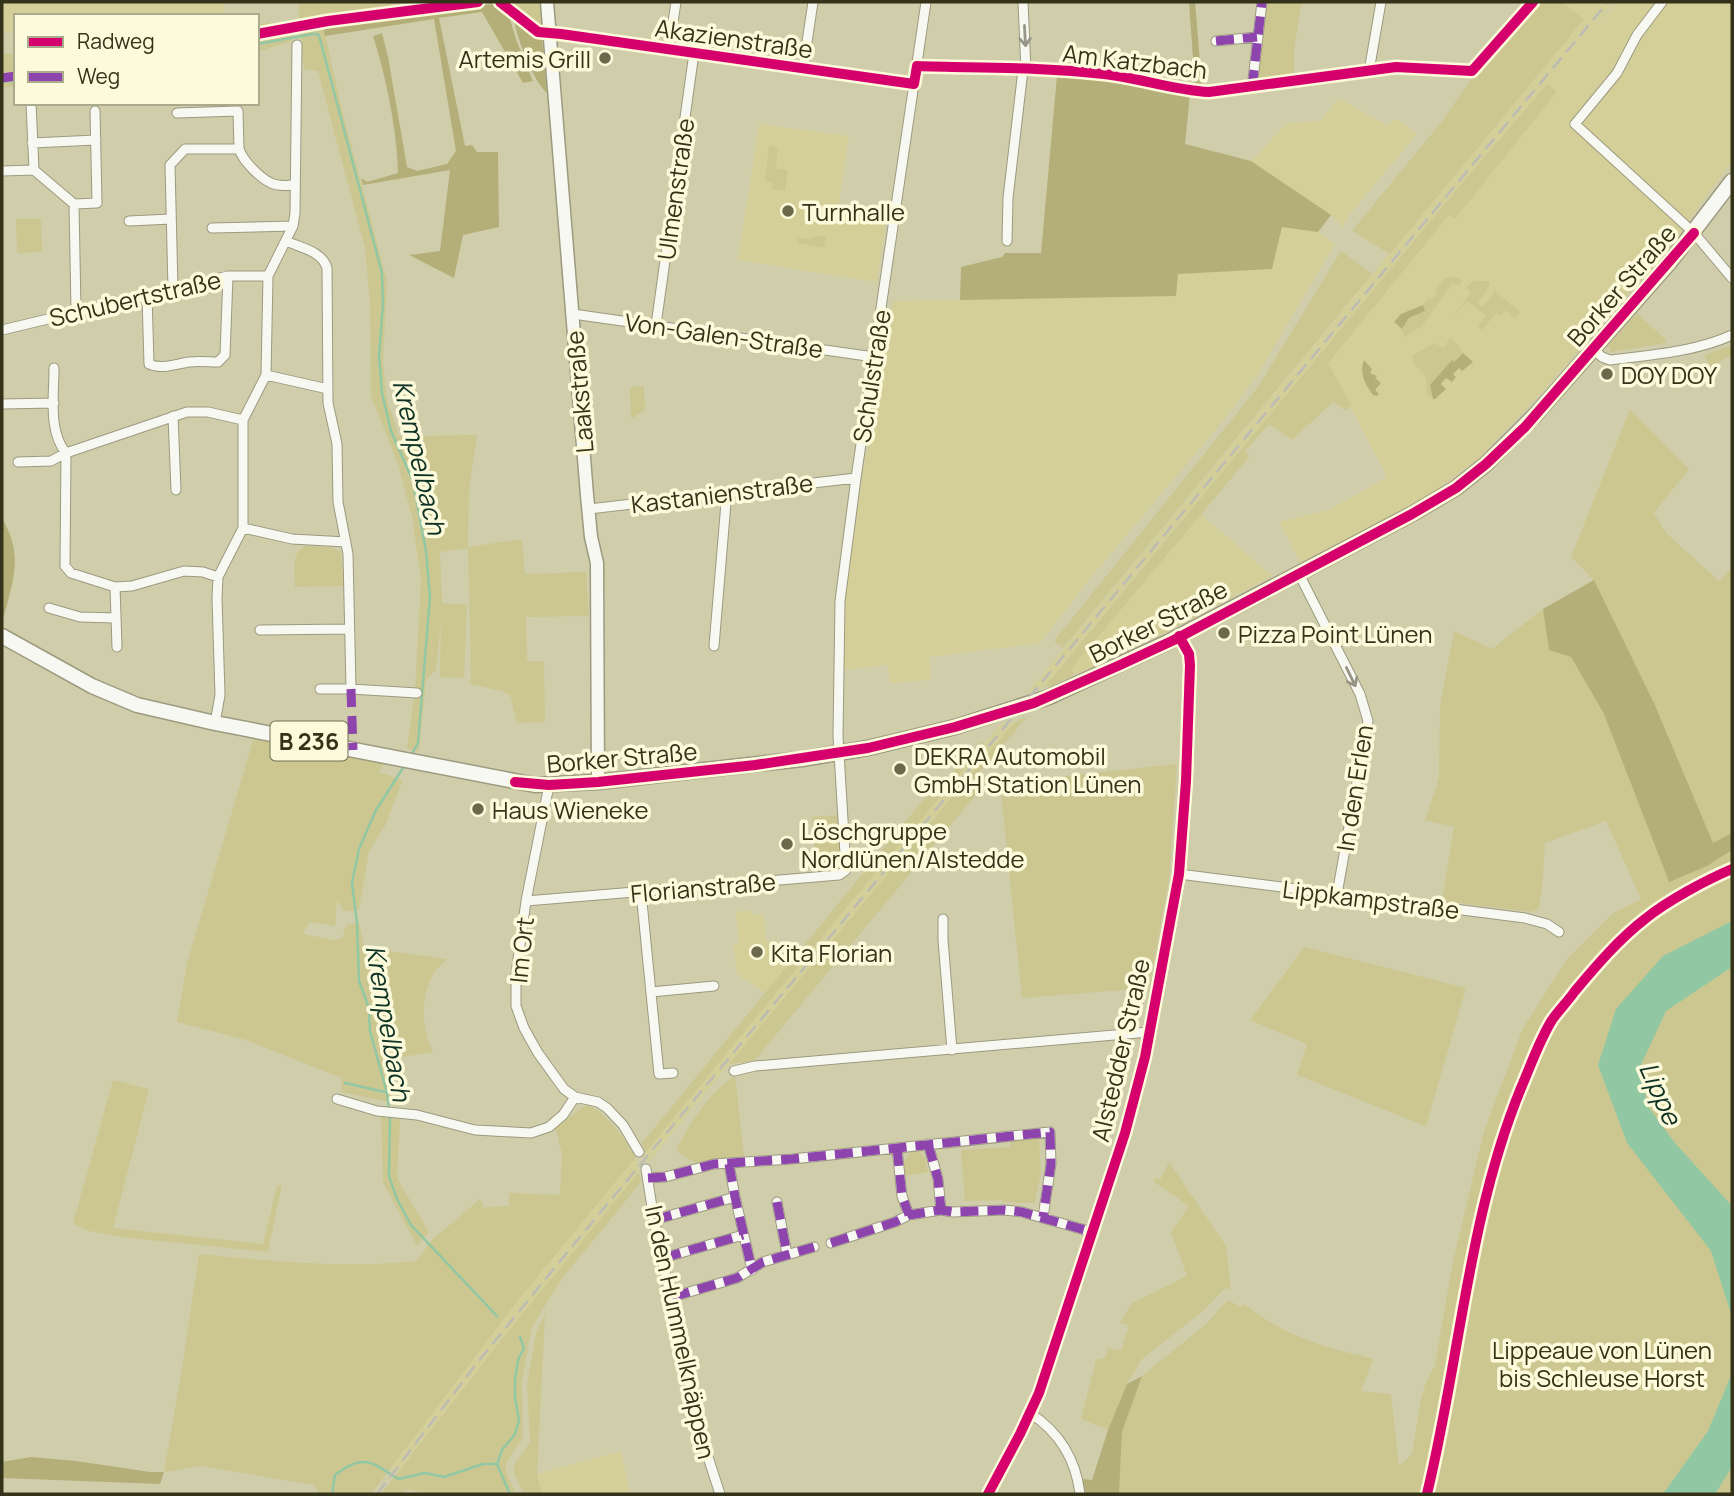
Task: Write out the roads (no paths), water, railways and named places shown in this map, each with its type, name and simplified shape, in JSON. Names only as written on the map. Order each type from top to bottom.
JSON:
[{"type":"main road","name":"Borker Straße","points":[[2,636],[120,699],[174,715],[504,780],[549,785],[711,771],[839,753],[944,730],[1034,703],[1179,636],[1456,488],[1525,427],[1694,233],[1732,181]]},
{"type":"street","name":"Laakstraße","points":[[547,2],[549,52],[554,73],[589,509],[597,563],[598,782]]},
{"type":"street","points":[[669,49],[676,2]]},
{"type":"street","points":[[803,69],[813,2]]},
{"type":"street","name":"Schulstraße","points":[[839,753],[840,601],[926,2]]},
{"type":"street","points":[[1007,241],[1009,198],[1024,70],[1023,2]]},
{"type":"street","points":[[1252,88],[1262,2]]},
{"type":"street","points":[[1369,71],[1381,2]]},
{"type":"street","name":"Am Katzbach","points":[[917,66],[1122,76],[1193,91],[1252,88],[1396,67],[1472,71],[1533,2]]},
{"type":"street","points":[[1662,2],[1636,36],[1617,73],[1575,124],[1694,233],[1732,278]]},
{"type":"street","name":"Akazienstraße","points":[[549,34],[914,84]]},
{"type":"street","points":[[1216,41],[1257,37]]},
{"type":"street","points":[[215,723],[220,695],[218,577],[243,528],[243,420],[266,375],[268,276],[293,226],[297,45]]},
{"type":"street","name":"Ulmenstraße","points":[[656,325],[694,52]]},
{"type":"street","points":[[30,105],[34,170]]},
{"type":"street","points":[[2,171],[34,170],[74,204],[97,203],[95,111]]},
{"type":"street","points":[[177,113],[238,111],[239,149],[242,157],[268,182],[275,185],[295,185]]},
{"type":"street","points":[[32,143],[96,140]]},
{"type":"street","points":[[173,289],[170,165],[185,149],[239,149]]},
{"type":"street","points":[[74,204],[76,310]]},
{"type":"street","points":[[129,221],[171,219]]},
{"type":"street","points":[[212,228],[293,226]]},
{"type":"street","points":[[286,242],[316,253],[325,261],[327,268],[328,403],[337,444],[338,502],[346,542],[351,689]]},
{"type":"street","points":[[147,295],[149,363],[153,366],[177,366],[187,362],[218,362],[225,355],[228,276]]},
{"type":"street","name":"Schubertstraße","points":[[2,330],[76,310],[228,276],[268,276]]},
{"type":"street","name":"Von-Galen-Straße","points":[[573,314],[874,357]]},
{"type":"street","points":[[1592,348],[1610,360],[1704,345],[1732,335]]},
{"type":"street","points":[[54,368],[57,442],[65,453],[65,566],[71,573],[116,587],[132,586],[184,570],[218,577]]},
{"type":"street","points":[[266,375],[328,389]]},
{"type":"street","points":[[2,404],[54,403]]},
{"type":"street","points":[[18,462],[51,461],[65,453],[173,416],[198,411],[243,420]]},
{"type":"street","points":[[173,416],[176,490]]},
{"type":"street","name":"Kastanienstraße","points":[[589,509],[856,478]]},
{"type":"street","points":[[714,646],[727,491]]},
{"type":"street","points":[[243,528],[292,540],[346,542]]},
{"type":"street","name":"In den Erlen","points":[[1298,572],[1360,694],[1367,721],[1337,894]]},
{"type":"street","points":[[116,587],[117,646]]},
{"type":"street","points":[[49,608],[80,617],[116,618]]},
{"type":"street","points":[[260,630],[349,629]]},
{"type":"street","name":"Alstedder Straße","points":[[988,1494],[1030,1413],[1135,1098],[1179,874],[1186,781],[1190,665],[1189,654],[1179,636]]},
{"type":"street","points":[[320,689],[416,693]]},
{"type":"street","name":"Florianstraße","points":[[526,901],[843,873],[846,866],[839,753]]},
{"type":"street","name":"Im Ort","points":[[549,785],[526,901],[516,974],[516,1006],[538,1053],[564,1089],[575,1097],[597,1102],[607,1108],[623,1125],[639,1152]]},
{"type":"street","name":"Lippkampstraße","points":[[1179,874],[1525,918],[1548,924],[1559,932]]},
{"type":"street","points":[[641,892],[659,1074],[673,1073]]},
{"type":"street","points":[[943,919],[943,951],[952,1049]]},
{"type":"street","points":[[651,992],[714,986]]},
{"type":"street","points":[[734,1071],[755,1066],[1149,1032]]},
{"type":"street","points":[[337,1100],[385,1112],[431,1118],[475,1130],[531,1133],[549,1127],[563,1115],[575,1097]]},
{"type":"street","points":[[752,1270],[734,1197],[729,1164],[1050,1132],[1051,1164],[1043,1217]]},
{"type":"street","points":[[928,1144],[938,1179],[941,1209]]},
{"type":"street","points":[[897,1148],[902,1196],[909,1215]]},
{"type":"street","name":"In den Hummelknäppen","points":[[720,1494],[698,1426],[654,1220],[647,1174],[665,1177],[714,1164],[729,1164]]},
{"type":"street","points":[[654,1220],[734,1197]]},
{"type":"street","points":[[777,1202],[787,1254]]},
{"type":"street","points":[[831,1243],[909,1215],[941,1209],[953,1212],[1004,1210],[1043,1217],[1092,1232]]},
{"type":"street","points":[[663,1258],[743,1235]]},
{"type":"street","points":[[672,1297],[737,1278],[763,1262],[814,1247]]},
{"type":"street","points":[[1030,1413],[1044,1422],[1063,1445],[1072,1461],[1080,1494]]},
{"type":"waterway","name":"Krempelbach","points":[[259,44],[318,34],[382,273],[383,304],[379,355],[382,393],[391,431],[413,481],[426,551],[430,597],[418,743],[411,756]]},
{"type":"waterway","name":"Krempelbach","points":[[2,82],[14,80]]},
{"type":"waterway","name":"Krempelbach","points":[[405,765],[376,810],[359,849],[352,883],[357,923],[359,981],[369,1008],[370,1031],[387,1093],[390,1118],[389,1176],[397,1199],[411,1225],[497,1316]]},
{"type":"waterway","points":[[345,1083],[385,1092]]},
{"type":"waterway","name":"Krempelbach","points":[[497,1464],[502,1450],[515,1434],[519,1420],[515,1380],[518,1360],[524,1348],[520,1337]]},
{"type":"waterway","points":[[332,1494],[335,1475],[360,1462],[374,1464],[398,1479],[425,1473],[444,1477],[483,1464],[497,1464],[510,1494]]},
{"type":"railway","points":[[377,1494],[477,1363],[575,1243],[1608,2]]},
{"type":"place","name":"Artemis Grill","points":[[605,58]]},
{"type":"place","name":"Turnhalle","points":[[788,211]]},
{"type":"place","name":"DOY DOY","points":[[1607,374]]},
{"type":"place","name":"Pizza Point Lünen","points":[[1224,633]]},
{"type":"place","name":"DEKRA Automobil GmbH Station Lünen","points":[[900,769]]},
{"type":"place","name":"Haus Wieneke","points":[[478,809]]},
{"type":"place","name":"Löschgruppe Nordlünen/Alstedde","points":[[787,844]]},
{"type":"place","name":"Kita Florian","points":[[757,952]]},
{"type":"water label","name":"Lippe","points":[[1661,1093]]},
{"type":"park label","name":"Lippeaue von Lünen bis Schleuse Horst","points":[[1602,1363]]}]
